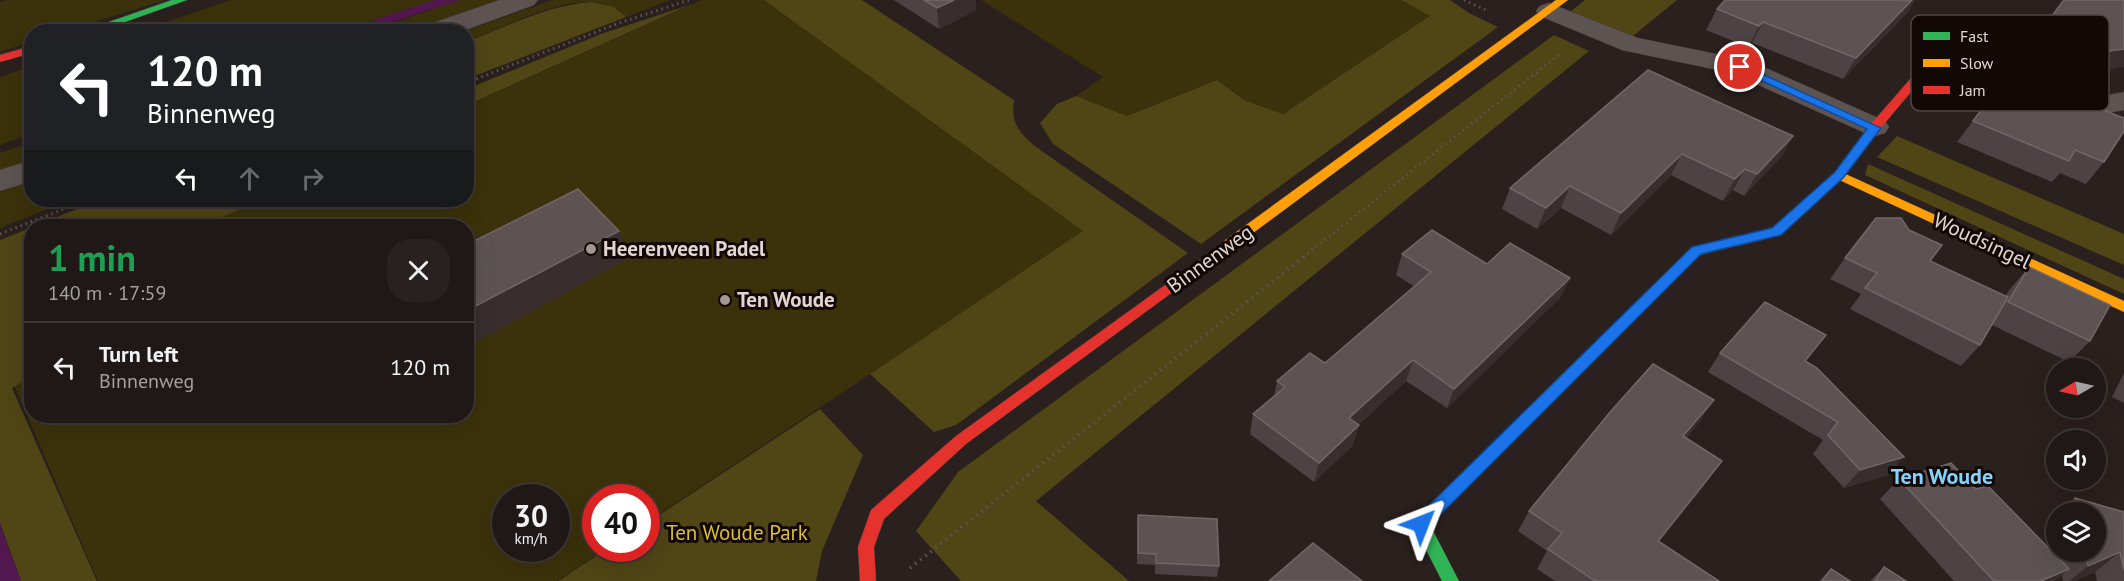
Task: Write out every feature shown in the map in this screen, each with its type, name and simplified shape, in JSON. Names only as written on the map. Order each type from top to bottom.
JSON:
[{"type":"main road","points":[[109,24],[182,0]]},
{"type":"main road","name":"Binnenweg","points":[[868,581],[865,550],[869,529],[877,515],[961,440],[1556,5]]},
{"type":"main road","points":[[0,59],[24,52]]},
{"type":"main road","points":[[1451,581],[1421,524],[1696,250],[1776,232],[1839,175],[1911,86]]},
{"type":"main road","points":[[2093,111],[2124,123]]},
{"type":"main road","name":"Woudsingel","points":[[1839,175],[2124,307]]},
{"type":"street","points":[[456,24],[525,0]]},
{"type":"street","name":"Binnenweg","points":[[1556,5],[1632,44],[1740,67],[1875,128]]},
{"type":"street","points":[[2109,104],[2124,101]]},
{"type":"street","points":[[0,181],[24,173]]},
{"type":"path","points":[[474,80],[619,23],[689,0]]},
{"type":"path","points":[[921,559],[1565,49]]},
{"type":"path","points":[[38,219],[69,207]]},
{"type":"path","points":[[0,234],[24,225]]},
{"type":"shaded area","points":[[7,0],[165,0],[88,24],[24,24],[24,44],[0,52],[0,2]]},
{"type":"shaded area","points":[[231,0],[435,0],[361,24],[160,24]]},
{"type":"shaded area","points":[[435,0],[460,0],[386,24],[361,24]]},
{"type":"shaded area","points":[[460,0],[502,0],[432,24],[389,24]]},
{"type":"shaded area","points":[[552,0],[670,0],[626,17],[610,7],[592,2],[561,5],[474,39],[474,28]]},
{"type":"shaded area","name":"Ten Woude","points":[[702,0],[770,0],[1085,232],[660,513],[660,484],[582,484],[582,562],[586,562],[557,581],[98,581],[30,423],[474,423],[474,219],[211,219],[240,207],[474,207],[474,102]]},
{"type":"shaded area","points":[[981,0],[1401,0],[1431,16],[1283,114],[1244,100],[1217,80],[1127,116],[1076,96],[1103,77]]},
{"type":"shaded area","points":[[24,68],[24,136],[0,145],[0,77]]},
{"type":"shaded area","points":[[24,144],[24,163],[0,172],[0,153]]},
{"type":"shaded area","points":[[24,183],[24,207],[53,207],[0,228],[0,192]]},
{"type":"shaded area","name":"Ten Woude","points":[[24,372],[24,408],[11,378]]},
{"type":"shaded area","points":[[0,523],[2,531],[21,581],[0,581]]},
{"type":"green space","points":[[764,0],[862,0],[1014,100],[1015,121],[1025,137],[1036,147],[1188,253],[956,425],[934,432],[870,374],[1083,231]]},
{"type":"green space","points":[[1401,0],[1450,0],[1469,13],[1498,27],[1201,244],[1053,144],[1040,123],[1057,104],[1076,96],[1127,116],[1217,80],[1244,100],[1283,114],[1430,16]]},
{"type":"green space","points":[[1585,0],[1677,0],[1633,36],[1570,12]]},
{"type":"green space","points":[[592,2],[613,7],[626,17],[474,76],[474,39],[544,12]]},
{"type":"green space","points":[[692,4],[474,102],[474,86],[601,34]]},
{"type":"green space","points":[[1554,35],[1589,51],[1036,501],[1129,581],[961,581],[916,531],[958,472]]},
{"type":"green space","points":[[1897,136],[2124,234],[2124,265],[1877,157]]},
{"type":"green space","points":[[1868,164],[2124,279],[2124,294],[1865,175]]},
{"type":"green space","points":[[82,207],[244,207],[218,219],[52,219]]},
{"type":"green space","points":[[24,230],[24,381],[12,388],[24,415],[24,423],[27,423],[97,581],[21,581],[0,523],[0,240]]},
{"type":"green space","name":"Ten Woude Park","points":[[820,409],[863,455],[822,551],[816,581],[558,581],[587,562],[660,562],[660,514]]},
{"type":"building","points":[[924,0],[954,0],[937,8]]},
{"type":"building","points":[[1725,0],[1912,0],[1856,58],[1763,22],[1759,26],[1717,9]]},
{"type":"building","points":[[2124,0],[2124,49],[2109,51],[2109,15],[2053,15],[2063,1]]},
{"type":"building","points":[[1648,70],[1793,136],[1757,174],[1745,169],[1735,179],[1682,154],[1621,213],[1570,186],[1546,208],[1510,188]]},
{"type":"building","points":[[1980,111],[2106,111],[2124,118],[2124,131],[2104,162],[2075,150],[2069,161],[1973,121]]},
{"type":"building","points":[[578,189],[619,231],[474,307],[474,241]]},
{"type":"building","points":[[1876,218],[1901,218],[1909,230],[1942,245],[1930,261],[2008,297],[1980,345],[1865,288],[1877,273],[1845,258]]},
{"type":"building","points":[[1432,230],[1487,264],[1510,243],[1570,278],[1454,389],[1413,360],[1349,418],[1359,425],[1319,463],[1253,414],[1285,387],[1277,381],[1310,353],[1325,363],[1431,272],[1402,254]]},
{"type":"building","points":[[2029,267],[2110,305],[2090,341],[2008,302]]},
{"type":"building","points":[[1765,302],[1826,335],[1805,361],[1817,368],[1904,457],[1860,470],[1828,435],[1838,422],[1720,353]]},
{"type":"building","points":[[1653,364],[1714,400],[1683,436],[1722,461],[1658,541],[1719,581],[1595,581],[1548,549],[1562,533],[1529,511]]},
{"type":"building","points":[[1951,463],[1976,489],[1988,486],[2046,545],[2046,562],[2062,562],[2069,569],[2041,581],[1994,581],[1899,479]]},
{"type":"building","points":[[2075,498],[2089,502],[2076,502]]},
{"type":"building","points":[[2106,507],[2124,512],[2124,570],[2120,552],[2106,558]]},
{"type":"building","points":[[1138,515],[1217,519],[1219,566],[1156,563],[1156,554],[1138,553]]},
{"type":"building","points":[[1313,543],[1362,581],[1269,581]]},
{"type":"building","points":[[1884,567],[1906,581],[1875,581]]},
{"type":"building","points":[[1831,569],[1850,581],[1822,581]]},
{"type":"traffic: fast","points":[[109,24],[182,0]]},
{"type":"traffic: fast","points":[[2091,111],[2124,123]]},
{"type":"traffic: fast","points":[[1451,581],[1421,524],[1696,251],[1737,241]]},
{"type":"traffic: slow","points":[[1229,244],[1563,0]]},
{"type":"traffic: slow","points":[[1839,175],[2124,307]]},
{"type":"traffic: jam","points":[[0,59],[24,52]]},
{"type":"traffic: jam","points":[[1737,241],[1776,232],[1839,175],[1875,127],[1911,85]]},
{"type":"traffic: jam","points":[[868,581],[866,547],[877,515],[961,440],[1229,244]]},
{"type":"place","name":"Heerenveen Padel","points":[[591,249]]},
{"type":"place","name":"Ten Woude","points":[[725,300]]},
{"type":"district","name":"Ten Woude","points":[[1942,476]]},
{"type":"route","points":[[1421,524],[1696,250],[1776,232],[1839,175],[1875,128],[1740,67]]}]
